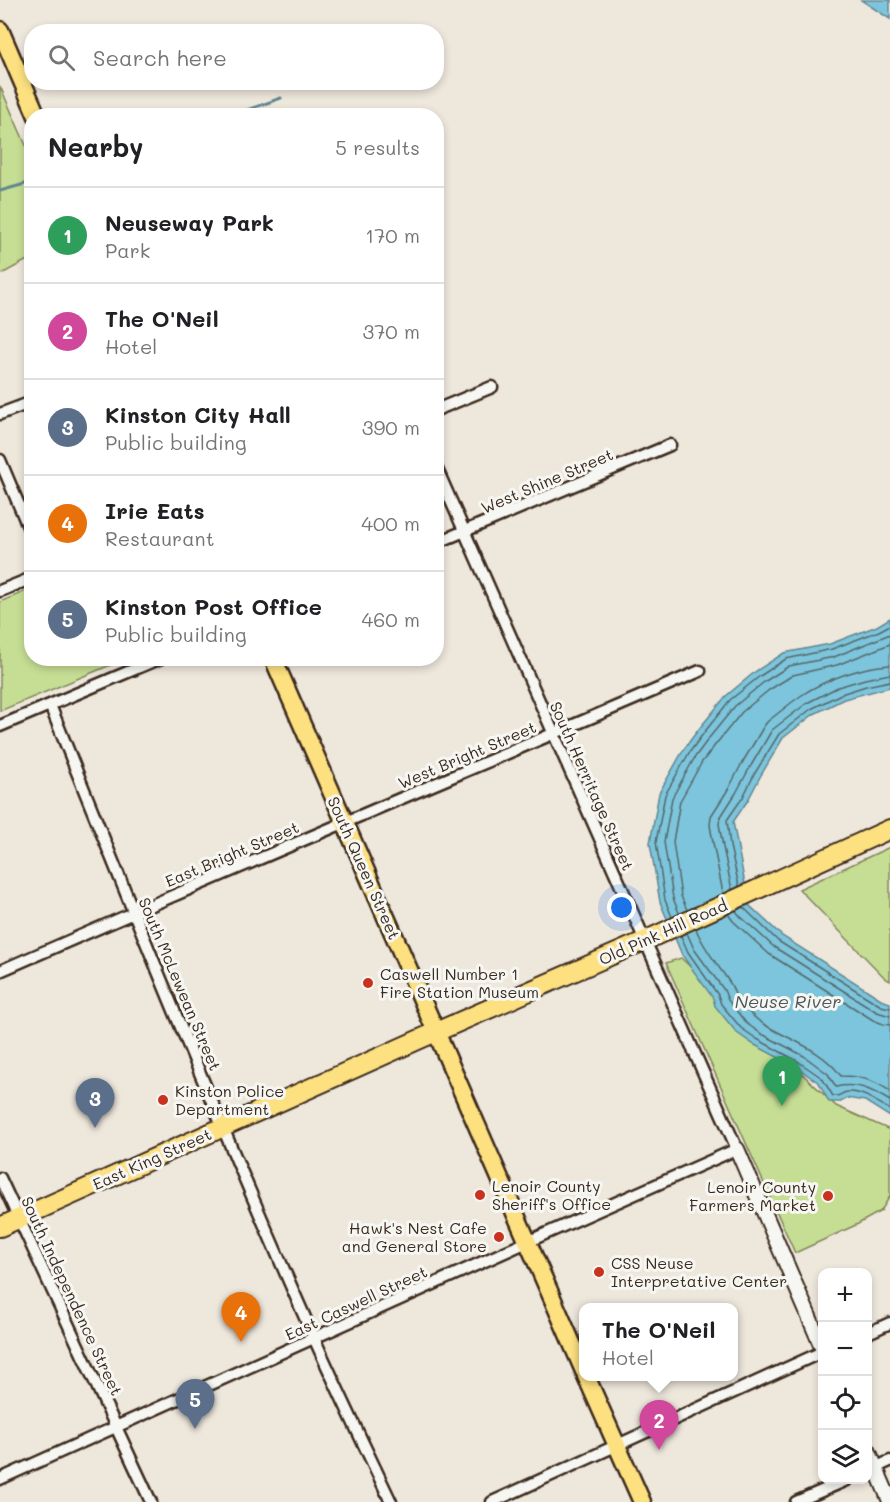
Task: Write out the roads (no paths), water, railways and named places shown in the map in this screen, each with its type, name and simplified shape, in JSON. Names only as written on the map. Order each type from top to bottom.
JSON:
[{"type":"highway","name":"Old Pink Hill Road","points":[[435,1032],[649,939],[890,829]]},
{"type":"highway","name":"East King Street","points":[[0,1227],[435,1032]]},
{"type":"main road","points":[[0,30],[24,86]]},
{"type":"main road","points":[[26,90],[34,108]]},
{"type":"main road","name":"South Queen Street","points":[[276,666],[579,1360]]},
{"type":"main road","points":[[588,1381],[642,1502]]},
{"type":"street","points":[[444,407],[492,387]]},
{"type":"street","points":[[0,414],[24,405]]},
{"type":"street","name":"West Shine Street","points":[[444,540],[670,445]]},
{"type":"street","points":[[0,460],[24,517]]},
{"type":"street","name":"South Herritage Street","points":[[444,485],[553,734],[649,939],[737,1149]]},
{"type":"street","points":[[0,591],[24,581]]},
{"type":"street","points":[[0,726],[142,666]]},
{"type":"street","name":"West Bright Street","points":[[345,824],[700,671]]},
{"type":"street","name":"South McLewean Street","points":[[50,705],[223,1126],[314,1338],[391,1502]]},
{"type":"street","name":"East Bright Street","points":[[0,971],[237,868],[345,824]]},
{"type":"street","points":[[737,1149],[818,1338]]},
{"type":"street","name":"East Caswell Street","points":[[0,1479],[737,1149]]},
{"type":"street","name":"South Independence Street","points":[[0,1178],[151,1502]]},
{"type":"street","points":[[872,1330],[890,1323]]},
{"type":"street","points":[[492,1502],[818,1354]]},
{"type":"street","points":[[872,1469],[890,1461]]},
{"type":"street","points":[[872,1471],[890,1501]]},
{"type":"street","points":[[796,1502],[836,1484]]},
{"type":"water","points":[[861,0],[890,0],[890,19]]},
{"type":"water","name":"Neuse River","points":[[890,618],[890,687],[844,699],[814,714],[783,738],[733,822],[749,905],[782,936],[890,1003],[890,1117],[865,1101],[846,1098],[841,1102],[829,1102],[819,1083],[737,1033],[715,1006],[713,998],[682,955],[660,902],[650,843],[659,793],[684,749],[726,696],[756,671],[784,653],[830,644],[877,626]]},
{"type":"waterway","points":[[253,108],[281,98]]},
{"type":"waterway","points":[[0,191],[24,184]]},
{"type":"place","name":"Caswell Number 1 Fire Station Museum","points":[[368,983]]},
{"type":"place","name":"Kinston Police Department","points":[[163,1100]]},
{"type":"place","name":"Neuseway Park","points":[[782,1106]]},
{"type":"place","name":"Kinston City Hall","points":[[95,1128]]},
{"type":"place","name":"Lenoir County Sheriff's Office","points":[[480,1195]]},
{"type":"place","name":"Lenoir County Farmers Market","points":[[828,1196]]},
{"type":"place","name":"Hawk's Nest Cafe and General Store","points":[[499,1237]]},
{"type":"place","name":"CSS Neuse Interpretative Center","points":[[599,1272]]},
{"type":"place","name":"Irie Eats","points":[[241,1342]]},
{"type":"place","name":"Kinston Post Office","points":[[195,1429]]},
{"type":"place","name":"The O'Neil","points":[[659,1450]]}]
